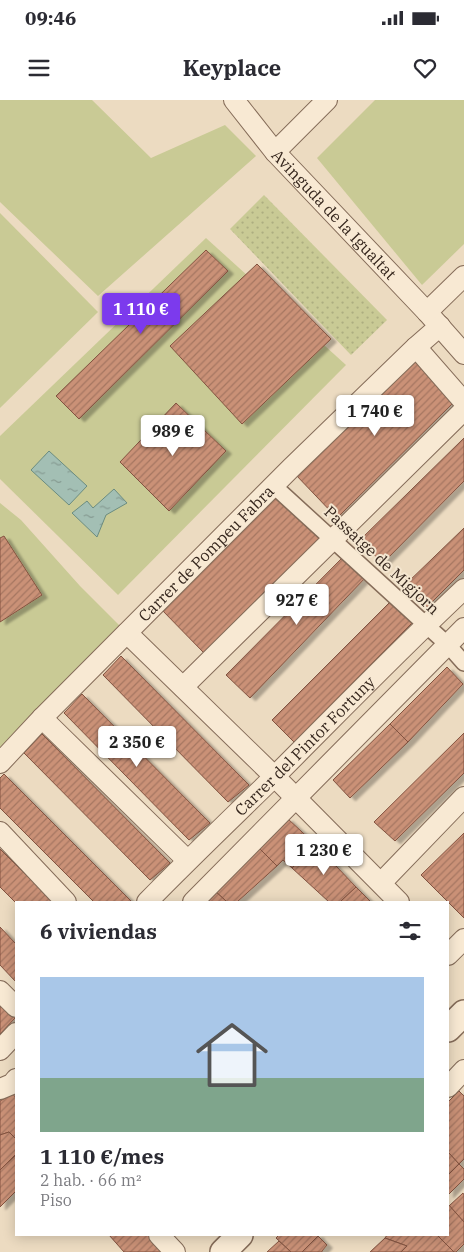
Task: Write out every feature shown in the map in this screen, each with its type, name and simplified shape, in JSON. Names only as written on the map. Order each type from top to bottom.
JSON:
[{"type":"street","name":"Avinguda de la Igualtat","points":[[234,100],[275,152],[464,354]]},
{"type":"street","points":[[275,152],[327,100]]},
{"type":"street","name":"Carrer de Pompeu Fabra","points":[[0,763],[42,718],[416,346],[464,276]]},
{"type":"street","points":[[416,346],[464,402]]},
{"type":"street","points":[[183,688],[464,410]]},
{"type":"street","name":"Passatge de Migjorn","points":[[274,486],[448,645],[464,662]]},
{"type":"street","name":"Carrer del Pintor Fortuny","points":[[148,901],[187,860],[464,589]]},
{"type":"street","name":"Carrer del Pintor Fortuny","points":[[194,901],[464,628]]},
{"type":"street","points":[[127,633],[274,776],[398,901]]},
{"type":"street","points":[[42,718],[187,860]]},
{"type":"street","points":[[381,884],[464,797]]},
{"type":"street","points":[[0,832],[65,901]]},
{"type":"street","points":[[449,953],[464,939]]},
{"type":"street","points":[[0,991],[15,1006]]},
{"type":"street","points":[[449,1028],[464,1014]]},
{"type":"street","points":[[0,1050],[15,1034]]},
{"type":"street","points":[[449,1085],[464,1070]]},
{"type":"street","points":[[160,1236],[175,1252]]},
{"type":"street","points":[[223,1252],[239,1236]]},
{"type":"green space","points":[[0,100],[92,100],[151,158],[225,125],[256,156],[98,296],[0,202]]},
{"type":"green space","points":[[375,100],[464,100],[464,244],[422,285],[317,158]]},
{"type":"green space","points":[[264,195],[387,320],[351,355],[230,229]]},
{"type":"green space","points":[[0,213],[98,312],[0,408]]},
{"type":"green space","points":[[206,238],[346,365],[118,595],[0,479],[0,436]]},
{"type":"green space","points":[[0,503],[21,520],[80,586],[127,633],[0,764]]},
{"type":"water","points":[[49,451],[87,486],[69,505],[31,470]]},
{"type":"water","points":[[114,489],[127,503],[106,515],[97,537],[72,513],[87,501],[93,508]]},
{"type":"building","points":[[206,250],[228,271],[79,419],[56,396]]},
{"type":"building","points":[[257,264],[331,339],[242,424],[170,346]]},
{"type":"building","points":[[413,357],[456,400],[337,518],[295,474]]},
{"type":"building","points":[[176,403],[226,451],[169,511],[120,462]]},
{"type":"building","points":[[464,438],[464,481],[383,563],[359,541]]},
{"type":"building","points":[[280,492],[323,535],[204,653],[161,609]]},
{"type":"building","points":[[464,528],[464,570],[427,607],[405,585]]},
{"type":"building","points":[[4,536],[42,595],[0,622],[0,538]]},
{"type":"building","points":[[346,554],[368,575],[250,698],[226,675]]},
{"type":"building","points":[[392,600],[413,622],[294,742],[272,720]]},
{"type":"building","points":[[121,656],[249,785],[228,802],[103,675]]},
{"type":"building","points":[[447,667],[463,684],[408,742],[390,724]]},
{"type":"building","points":[[82,694],[210,823],[189,840],[64,713]]},
{"type":"building","points":[[390,724],[408,742],[350,798],[333,780]]},
{"type":"building","points":[[464,733],[464,773],[395,841],[374,822]]},
{"type":"building","points":[[42,734],[170,863],[150,880],[24,753]]},
{"type":"building","points":[[4,774],[131,901],[93,901],[0,808],[0,778]]},
{"type":"building","points":[[287,818],[316,845],[292,868],[283,860],[277,866],[258,847]]},
{"type":"building","points":[[464,833],[464,918],[449,901],[421,875]]},
{"type":"building","points":[[316,845],[356,887],[341,901],[328,901],[292,868]]},
{"type":"building","points":[[258,847],[277,866],[238,901],[226,901],[214,890]]},
{"type":"building","points":[[0,849],[52,901],[15,902],[0,887]]},
{"type":"building","points":[[356,887],[370,901],[341,901]]},
{"type":"building","points":[[214,890],[226,901],[202,901]]},
{"type":"building","points":[[0,927],[15,943],[15,981],[0,965]]},
{"type":"building","points":[[0,1002],[15,1018],[0,1034]]},
{"type":"building","points":[[459,1091],[464,1096],[464,1159],[459,1164],[449,1153],[449,1101]]},
{"type":"building","points":[[13,1094],[15,1097],[15,1138],[9,1132],[0,1135],[0,1101]]},
{"type":"building","points":[[9,1132],[15,1138],[15,1155],[0,1170],[0,1135]]},
{"type":"building","points":[[449,1153],[459,1164],[449,1174]]},
{"type":"building","points":[[15,1156],[15,1192],[0,1207],[0,1170]]},
{"type":"building","points":[[459,1164],[464,1169],[464,1179],[449,1194],[449,1174]]},
{"type":"building","points":[[463,1193],[464,1195],[464,1222],[449,1206]]},
{"type":"building","points":[[449,1205],[464,1222],[464,1244],[454,1252],[438,1236],[449,1236]]},
{"type":"building","points":[[110,1236],[151,1236],[166,1252],[124,1252]]},
{"type":"building","points":[[278,1236],[318,1236],[302,1252],[291,1252],[276,1238]]},
{"type":"building","points":[[318,1236],[327,1245],[322,1252],[302,1252]]},
{"type":"building","points":[[386,1236],[438,1236],[454,1252],[401,1252],[407,1246],[385,1238]]},
{"type":"building","points":[[385,1238],[407,1246],[401,1252],[370,1252]]},
{"type":"building","points":[[279,1241],[291,1252],[267,1252]]}]
